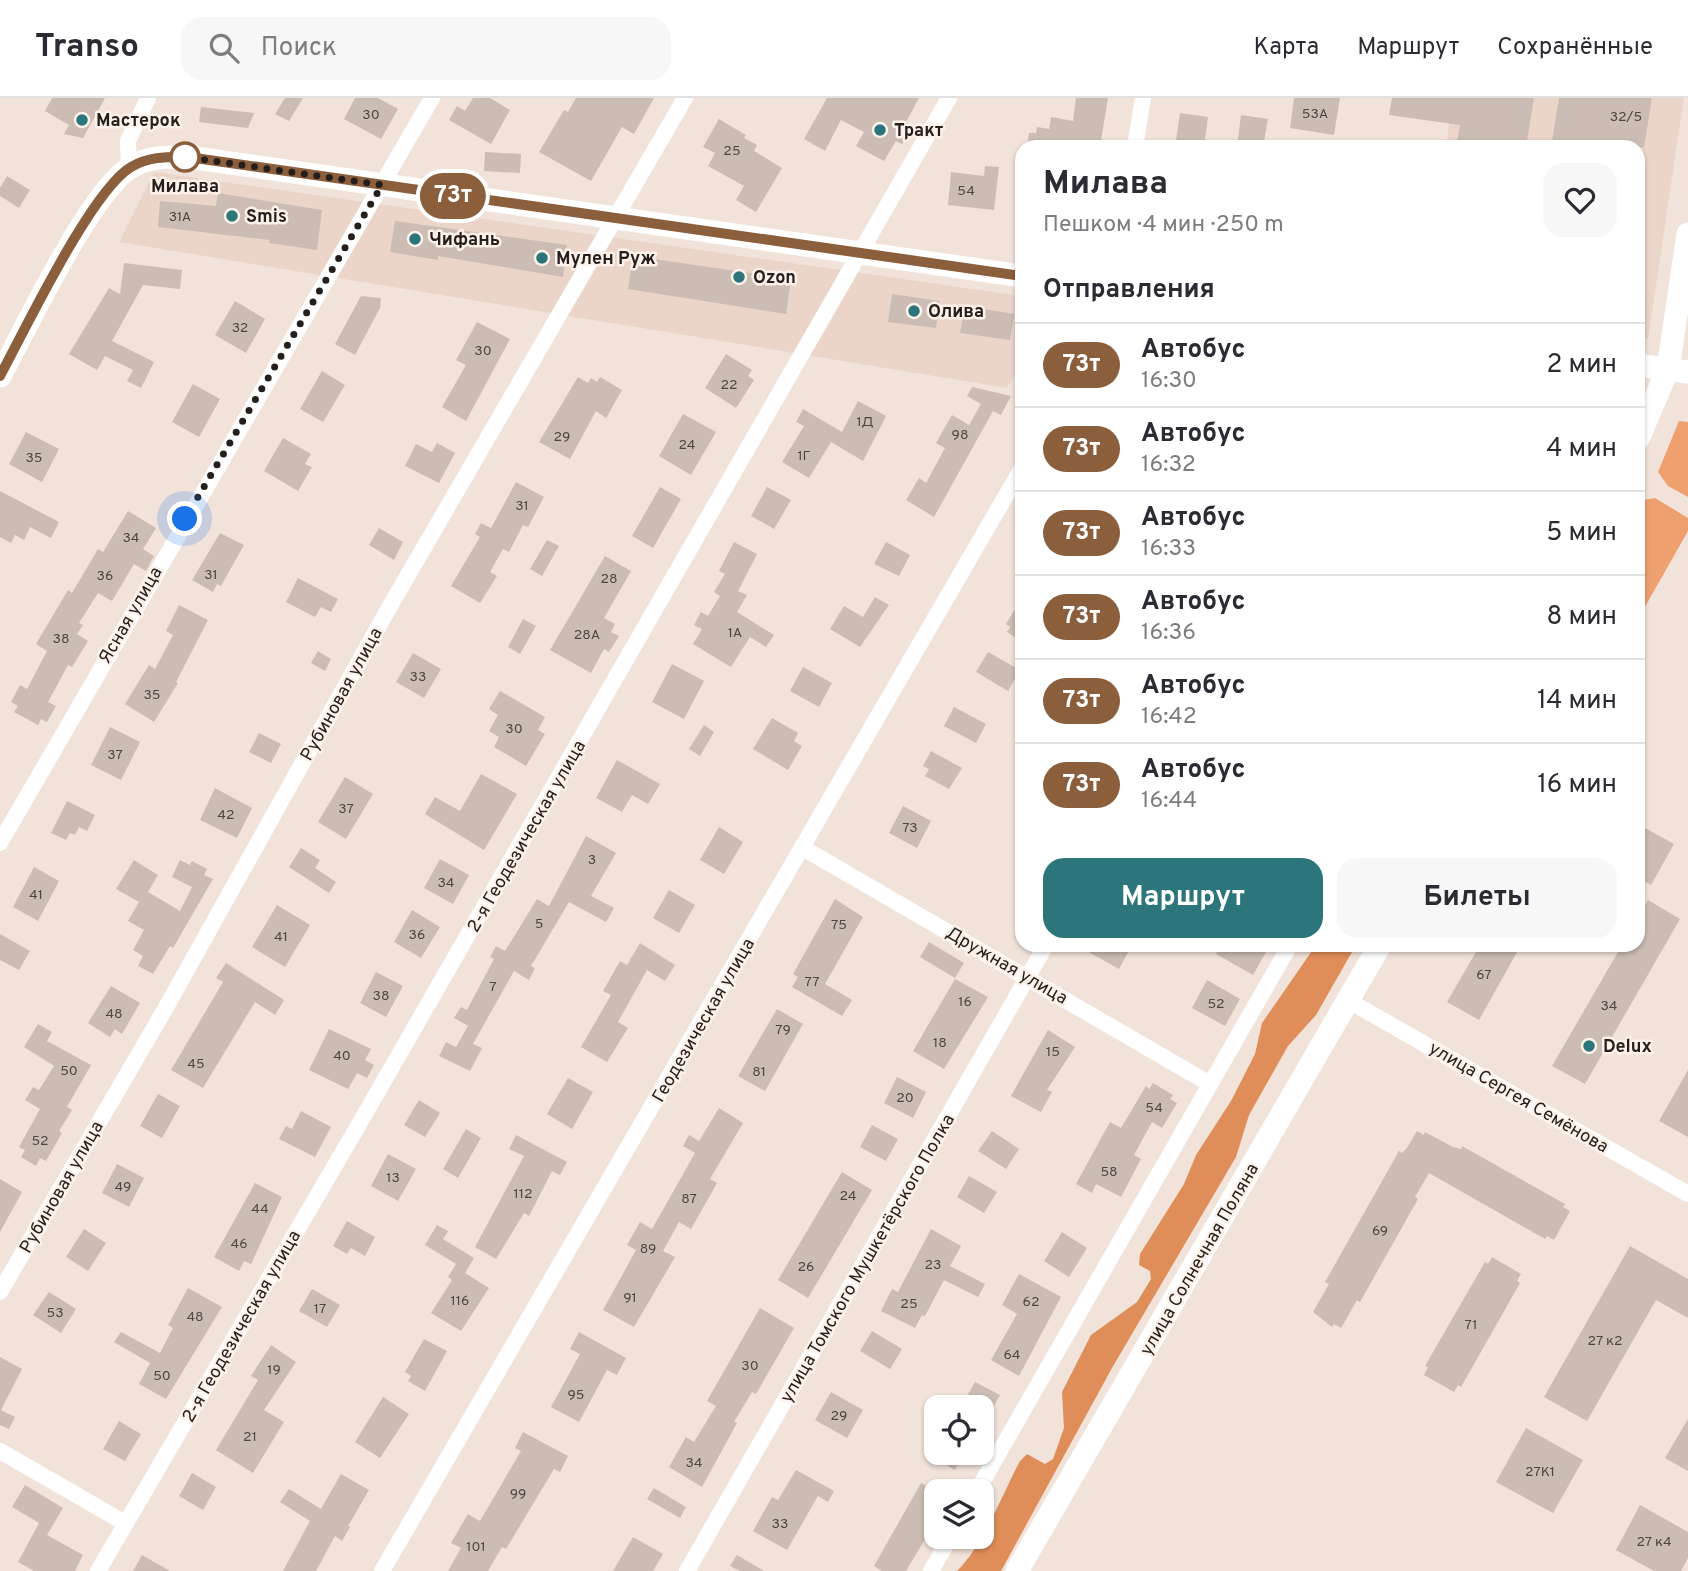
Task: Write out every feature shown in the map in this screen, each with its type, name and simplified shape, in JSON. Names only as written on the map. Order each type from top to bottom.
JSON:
[{"type":"street","points":[[129,168],[128,141],[148,98]]},
{"type":"street","name":"Ясная улица","points":[[0,843],[198,496],[432,98]]},
{"type":"street","name":"Рубиновая улица","points":[[0,1292],[164,1012],[390,606],[618,218],[685,98]]},
{"type":"street","name":"2-я Геодезическая улица","points":[[98,1571],[365,1115],[949,98]]},
{"type":"street","points":[[1136,140],[1143,98]]},
{"type":"street","points":[[0,376],[80,231],[109,188],[129,168],[153,157],[188,157],[1015,275]]},
{"type":"street","points":[[1645,427],[1678,371],[1688,234]]},
{"type":"street","points":[[1645,366],[1678,371]]},
{"type":"street","name":"Геодезическая улица","points":[[382,1571],[1015,480]]},
{"type":"street","name":"Дружная улица","points":[[803,848],[1028,976],[1210,1084]]},
{"type":"street","name":"улица Томского Мушкетёрского Полка","points":[[687,1571],[1042,952]]},
{"type":"street","points":[[984,1479],[1286,952]]},
{"type":"street","name":"улица Солнечная Поляна","points":[[1017,1571],[1376,952]]},
{"type":"street","name":"улица Сергея Семёнова","points":[[1349,1001],[1688,1194]]},
{"type":"street","points":[[0,1451],[125,1523]]},
{"type":"street","points":[[931,1571],[944,1549]]},
{"type":"shaded area","points":[[1453,98],[1684,98],[1648,339],[1645,339],[1645,140],[1447,140]]},
{"type":"shaded area","points":[[154,172],[1015,295],[1015,374],[1007,388],[119,242]]},
{"type":"shaded area","points":[[1679,421],[1688,422],[1688,497],[1668,486],[1658,472]]},
{"type":"shaded area","points":[[1655,498],[1688,518],[1688,531],[1645,607],[1645,500]]},
{"type":"shaded area","points":[[1311,952],[1352,952],[1316,1015],[1288,1046],[1249,1115],[1236,1157],[1112,1368],[1001,1571],[957,1571],[974,1549],[994,1549],[994,1514],[1020,1461],[1027,1454],[1045,1464],[1053,1459],[1064,1428],[1062,1392],[1091,1335],[1137,1302],[1151,1279],[1150,1271],[1139,1265],[1140,1254],[1184,1184],[1196,1155],[1231,1101],[1255,1054],[1262,1023]]},
{"type":"building","points":[[52,98],[105,98],[83,138],[64,134],[69,125],[45,111]]},
{"type":"building","points":[[285,98],[303,98],[289,121],[275,114]]},
{"type":"building","points":[[355,98],[378,98],[398,109],[381,139],[344,119]]},
{"type":"building","points":[[473,98],[490,98],[510,110],[491,144],[449,120],[457,106],[465,111]]},
{"type":"building","points":[[576,98],[654,98],[634,134],[622,127],[591,181],[539,152],[564,110],[568,112]]},
{"type":"building","points":[[827,98],[919,98],[906,122],[913,126],[902,144],[896,141],[884,161],[856,146],[864,132],[841,120],[825,151],[804,139]]},
{"type":"building","points":[[1076,98],[1108,98],[1101,140],[1028,140],[1029,133],[1036,133],[1037,127],[1049,129],[1051,117],[1073,121]]},
{"type":"building","points":[[1294,98],[1340,98],[1334,135],[1290,128]]},
{"type":"building","points":[[1392,98],[1534,98],[1527,140],[1457,140],[1460,125],[1389,115]]},
{"type":"building","points":[[1559,98],[1652,98],[1645,141],[1552,140]]},
{"type":"building","points":[[201,107],[254,113],[248,128],[199,122]]},
{"type":"building","points":[[1180,113],[1208,117],[1205,140],[1176,140]]},
{"type":"building","points":[[1241,115],[1268,119],[1264,140],[1238,140]]},
{"type":"building","points":[[719,119],[746,135],[744,138],[757,145],[754,151],[782,168],[756,212],[736,200],[744,186],[708,166],[715,153],[703,147]]},
{"type":"building","points":[[485,152],[521,154],[520,173],[484,171]]},
{"type":"building","points":[[985,166],[999,167],[994,210],[948,205],[951,172],[984,176]]},
{"type":"building","points":[[7,176],[30,190],[19,208],[0,196],[0,188]]},
{"type":"building","points":[[218,193],[322,210],[317,250],[269,243],[270,240],[158,227],[160,201],[216,206]]},
{"type":"building","points":[[395,221],[567,245],[563,277],[438,256],[438,260],[390,252]]},
{"type":"building","points":[[633,256],[791,279],[786,314],[628,289]]},
{"type":"building","points":[[124,263],[182,270],[180,289],[143,285],[112,341],[154,362],[141,388],[127,381],[133,370],[105,356],[97,370],[69,354],[109,288],[120,294]]},
{"type":"building","name":"Олива","points":[[892,294],[940,301],[936,328],[888,322]]},
{"type":"building","points":[[361,296],[381,298],[380,308],[355,355],[335,344]]},
{"type":"building","points":[[235,301],[265,319],[246,353],[215,335]]},
{"type":"building","points":[[965,306],[1014,314],[1010,340],[960,333]]},
{"type":"building","points":[[477,322],[510,339],[466,421],[442,407],[466,365],[456,360]]},
{"type":"building","points":[[726,354],[752,370],[748,376],[754,380],[736,408],[705,388]]},
{"type":"building","points":[[322,371],[345,385],[323,422],[300,409]]},
{"type":"building","points":[[578,377],[588,383],[591,378],[597,382],[600,377],[622,390],[606,418],[596,411],[570,459],[539,442]]},
{"type":"building","points":[[193,384],[220,399],[199,437],[172,422]]},
{"type":"building","points":[[972,387],[1011,396],[1001,415],[993,411],[934,517],[906,500],[919,478],[926,483],[945,448],[936,443],[952,415],[969,425],[981,404],[967,396]]},
{"type":"building","points":[[858,401],[886,416],[863,461],[831,442],[809,478],[782,462],[804,426],[796,422],[803,409],[842,432]]},
{"type":"building","points":[[683,414],[716,432],[691,475],[659,456]]},
{"type":"building","points":[[26,432],[59,449],[42,482],[9,464]]},
{"type":"building","points":[[283,438],[311,454],[305,464],[312,467],[298,491],[264,471]]},
{"type":"building","points":[[437,443],[455,453],[439,483],[405,466],[416,444],[432,452]]},
{"type":"building","points":[[516,482],[544,497],[528,527],[523,525],[509,552],[503,549],[490,572],[497,576],[480,603],[451,586],[480,537],[475,534],[481,523],[491,528]]},
{"type":"building","points":[[660,487],[681,499],[653,548],[632,536]]},
{"type":"building","points":[[767,487],[791,500],[774,529],[751,516]]},
{"type":"building","points":[[0,491],[59,522],[51,538],[30,527],[24,540],[15,535],[11,543],[0,537]]},
{"type":"building","points":[[128,511],[156,528],[143,549],[154,556],[146,571],[134,564],[112,601],[98,593],[79,623],[83,625],[77,634],[88,641],[72,667],[68,665],[48,702],[56,706],[47,722],[41,719],[38,725],[14,712],[18,706],[11,702],[20,685],[27,689],[47,651],[36,644],[68,590],[72,593],[98,549],[103,552]]},
{"type":"building","points":[[379,528],[403,542],[394,560],[369,545]]},
{"type":"building","points":[[220,533],[244,545],[221,586],[217,584],[213,592],[192,580]]},
{"type":"building","points":[[547,540],[559,546],[542,576],[530,569]]},
{"type":"building","points":[[734,542],[757,554],[738,591],[747,595],[737,612],[774,635],[766,647],[750,637],[731,667],[693,644],[702,629],[694,625],[701,612],[708,616],[720,596],[714,592],[725,574],[719,571]]},
{"type":"building","points":[[886,542],[910,555],[899,576],[874,564]]},
{"type":"building","points":[[605,556],[631,571],[604,618],[615,624],[611,632],[619,636],[609,652],[604,649],[591,673],[550,650]]},
{"type":"building","points":[[298,578],[338,599],[331,612],[321,607],[315,617],[286,602]]},
{"type":"building","points":[[875,597],[889,605],[860,647],[830,629],[844,606],[863,617]]},
{"type":"building","points":[[179,605],[208,620],[176,682],[178,683],[154,722],[125,704],[149,665],[155,669],[173,635],[166,631]]},
{"type":"building","points":[[1015,609],[1015,637],[1007,632],[1010,627],[1006,624]]},
{"type":"building","points":[[523,619],[536,626],[520,654],[508,647]]},
{"type":"building","points":[[318,651],[331,659],[325,671],[311,663]]},
{"type":"building","points":[[988,652],[1015,667],[1015,679],[1008,691],[976,672]]},
{"type":"building","points":[[413,653],[441,669],[424,698],[396,682]]},
{"type":"building","points":[[672,664],[704,681],[684,719],[652,702]]},
{"type":"building","points":[[803,667],[832,683],[819,707],[790,691]]},
{"type":"building","points":[[500,691],[545,717],[538,730],[545,734],[526,766],[494,747],[499,737],[489,731],[498,715],[489,709]]},
{"type":"building","points":[[954,707],[986,724],[976,743],[944,726]]},
{"type":"building","points":[[772,718],[798,733],[794,741],[802,746],[788,770],[753,749]]},
{"type":"building","points":[[704,725],[714,732],[700,756],[689,749]]},
{"type":"building","points":[[110,727],[140,742],[121,780],[91,765]]},
{"type":"building","points":[[259,733],[281,744],[271,763],[249,752]]},
{"type":"building","points":[[931,751],[962,768],[949,789],[925,776],[929,769],[923,766]]},
{"type":"building","points":[[617,760],[660,784],[648,804],[632,795],[622,812],[596,798]]},
{"type":"building","points":[[481,774],[517,794],[484,850],[425,814],[435,797],[460,811]]},
{"type":"building","points":[[345,777],[373,794],[346,839],[318,822]]},
{"type":"building","points":[[215,788],[252,808],[237,838],[200,820]]},
{"type":"building","points":[[67,801],[95,815],[87,831],[79,827],[75,835],[70,833],[66,840],[51,833]]},
{"type":"building","points":[[903,806],[931,821],[917,848],[889,833]]},
{"type":"building","points":[[719,827],[743,842],[724,874],[700,860]]},
{"type":"building","points":[[1645,828],[1674,844],[1651,885],[1645,882]]},
{"type":"building","points":[[586,836],[616,853],[591,896],[614,908],[606,922],[569,902],[531,966],[535,968],[529,980],[514,971],[473,1044],[482,1048],[470,1071],[439,1056],[446,1042],[456,1047],[468,1026],[454,1018],[461,1007],[467,1010],[494,959],[490,957],[496,946],[505,951],[537,899],[549,906]]},
{"type":"building","points":[[301,848],[320,860],[315,868],[336,882],[329,893],[289,867]]},
{"type":"building","points":[[440,859],[469,875],[453,904],[424,888]]},
{"type":"building","points":[[134,860],[158,875],[148,892],[180,911],[192,887],[172,877],[180,860],[190,865],[192,861],[207,869],[204,875],[213,879],[173,948],[170,946],[153,974],[138,966],[143,956],[133,950],[144,930],[128,921],[139,902],[116,889]]},
{"type":"building","points":[[34,867],[59,881],[38,921],[13,907]]},
{"type":"building","points":[[669,890],[695,905],[679,933],[653,918]]},
{"type":"building","points":[[835,899],[863,917],[825,984],[852,1000],[842,1016],[792,987],[798,977],[793,974]]},
{"type":"building","points":[[1648,900],[1680,919],[1585,1084],[1552,1066],[1618,952],[1645,952],[1645,905]]},
{"type":"building","points":[[277,905],[310,925],[285,967],[252,947]]},
{"type":"building","points":[[412,910],[440,927],[421,958],[394,942]]},
{"type":"building","points":[[0,934],[30,951],[19,970],[0,960]]},
{"type":"building","points":[[929,942],[964,963],[955,978],[920,957]]},
{"type":"building","points":[[640,943],[675,965],[665,981],[647,970],[618,1022],[628,1028],[607,1062],[581,1047],[611,995],[603,991],[620,961],[627,965]]},
{"type":"building","points":[[1089,952],[1128,952],[1119,969]]},
{"type":"building","points":[[1217,952],[1266,952],[1253,975],[1216,954]]},
{"type":"building","points":[[1476,952],[1517,952],[1479,1020],[1447,1002]]},
{"type":"building","points":[[226,963],[284,1000],[275,1015],[255,1002],[203,1088],[171,1070],[223,982],[216,978]]},
{"type":"building","points":[[376,972],[403,986],[386,1017],[360,1003]]},
{"type":"building","points":[[955,979],[988,997],[944,1069],[913,1051]]},
{"type":"building","points":[[1207,980],[1240,999],[1225,1026],[1192,1008]]},
{"type":"building","points":[[111,986],[140,1003],[122,1034],[115,1029],[110,1037],[88,1023]]},
{"type":"building","points":[[777,1009],[803,1024],[765,1091],[738,1076]]},
{"type":"building","points":[[38,1024],[52,1032],[47,1041],[91,1065],[67,1107],[72,1110],[59,1131],[62,1133],[46,1161],[40,1158],[36,1166],[21,1157],[25,1150],[19,1147],[40,1109],[25,1100],[33,1087],[39,1090],[54,1066],[24,1047]]},
{"type":"building","points":[[329,1029],[371,1049],[365,1060],[374,1065],[367,1078],[357,1073],[348,1089],[309,1070]]},
{"type":"building","points":[[1048,1030],[1075,1047],[1047,1090],[1052,1092],[1041,1112],[1011,1096]]},
{"type":"building","points":[[1688,1070],[1688,1137],[1659,1121]]},
{"type":"building","points":[[897,1077],[926,1092],[913,1118],[884,1103]]},
{"type":"building","points":[[568,1078],[593,1092],[572,1129],[547,1114]]},
{"type":"building","points":[[1153,1083],[1173,1095],[1170,1099],[1177,1103],[1162,1128],[1152,1122],[1134,1155],[1141,1159],[1121,1197],[1096,1184],[1092,1193],[1076,1184],[1110,1122],[1121,1128],[1146,1086],[1149,1089]]},
{"type":"building","points":[[158,1094],[180,1106],[162,1138],[140,1126]]},
{"type":"building","points":[[419,1100],[440,1113],[425,1137],[404,1125]]},
{"type":"building","points":[[719,1108],[743,1123],[710,1179],[717,1183],[691,1229],[679,1222],[663,1251],[675,1257],[634,1327],[603,1310],[636,1250],[627,1245],[640,1222],[652,1229],[695,1153],[683,1146],[689,1135],[699,1141]]},
{"type":"building","points":[[301,1111],[331,1127],[315,1157],[279,1139],[286,1126],[292,1129]]},
{"type":"building","points":[[872,1125],[898,1139],[886,1161],[860,1147]]},
{"type":"building","points":[[466,1129],[481,1138],[458,1178],[443,1169]]},
{"type":"building","points":[[992,1131],[1019,1149],[1006,1169],[978,1151]]},
{"type":"building","points":[[1417,1131],[1424,1135],[1425,1132],[1453,1147],[1461,1149],[1462,1146],[1565,1204],[1563,1207],[1570,1211],[1554,1240],[1547,1236],[1545,1239],[1429,1173],[1415,1197],[1418,1199],[1360,1302],[1357,1300],[1341,1328],[1334,1324],[1332,1327],[1313,1312],[1329,1284],[1325,1282],[1399,1151],[1402,1153],[1407,1148]]},
{"type":"building","points":[[516,1135],[567,1162],[560,1175],[552,1171],[529,1216],[524,1213],[496,1259],[475,1247],[524,1156],[509,1149]]},
{"type":"building","points":[[388,1154],[416,1169],[398,1201],[371,1186]]},
{"type":"building","points":[[117,1164],[144,1178],[129,1207],[102,1193]]},
{"type":"building","points":[[842,1172],[872,1190],[808,1298],[778,1280]]},
{"type":"building","points":[[969,1176],[997,1192],[984,1213],[957,1197]]},
{"type":"building","points":[[0,1179],[22,1192],[0,1232]]},
{"type":"building","points":[[255,1183],[282,1197],[251,1264],[244,1261],[239,1271],[214,1257]]},
{"type":"building","points":[[347,1221],[375,1237],[365,1256],[351,1248],[347,1254],[333,1246]]},
{"type":"building","points":[[437,1225],[448,1231],[443,1239],[474,1258],[465,1273],[489,1288],[461,1331],[431,1313],[452,1280],[448,1277],[456,1264],[425,1245]]},
{"type":"building","points":[[84,1229],[106,1243],[88,1271],[66,1257]]},
{"type":"building","points":[[931,1229],[961,1246],[950,1266],[985,1284],[978,1297],[944,1280],[925,1316],[922,1315],[915,1328],[881,1311],[892,1289],[898,1292]]},
{"type":"building","points":[[1062,1232],[1087,1248],[1069,1277],[1044,1261]]},
{"type":"building","points":[[1630,1246],[1688,1279],[1688,1318],[1656,1300],[1587,1421],[1544,1397]]},
{"type":"building","points":[[1492,1257],[1521,1274],[1517,1281],[1520,1283],[1461,1387],[1458,1385],[1454,1392],[1424,1375],[1428,1367],[1425,1366],[1485,1262],[1488,1264]]},
{"type":"building","points":[[1019,1274],[1061,1297],[1019,1376],[991,1360],[1017,1314],[1002,1305]]},
{"type":"building","points":[[188,1288],[222,1307],[166,1399],[139,1384],[150,1363],[114,1342],[121,1332],[160,1353],[173,1328],[168,1325]]},
{"type":"building","points":[[312,1289],[340,1305],[327,1327],[299,1311]]},
{"type":"building","points":[[49,1292],[76,1309],[61,1333],[33,1315]]},
{"type":"building","points":[[760,1308],[794,1328],[756,1394],[752,1392],[734,1422],[737,1423],[702,1487],[669,1467],[686,1437],[694,1442],[716,1406],[707,1401]]},
{"type":"building","points":[[872,1331],[902,1349],[890,1369],[860,1351]]},
{"type":"building","points":[[579,1332],[626,1358],[617,1375],[607,1370],[579,1422],[551,1407],[580,1354],[570,1349]]},
{"type":"building","points":[[424,1339],[447,1351],[425,1391],[408,1381],[411,1376],[405,1372]]},
{"type":"building","points":[[271,1345],[296,1362],[264,1410],[284,1422],[253,1473],[216,1450],[258,1380],[251,1376]]},
{"type":"building","points":[[0,1357],[22,1369],[1,1410],[15,1417],[9,1429],[0,1425]]},
{"type":"building","points":[[975,1382],[1000,1395],[994,1406],[994,1395],[968,1395]]},
{"type":"building","points":[[831,1392],[863,1410],[847,1438],[815,1420]]},
{"type":"building","points":[[383,1397],[409,1414],[380,1458],[355,1442]]},
{"type":"building","points":[[1688,1419],[1688,1471],[1665,1458]]},
{"type":"building","points":[[119,1421],[141,1434],[125,1461],[103,1449]]},
{"type":"building","points":[[1526,1428],[1583,1460],[1553,1513],[1496,1482]]},
{"type":"building","points":[[523,1432],[568,1456],[560,1472],[554,1469],[506,1549],[502,1547],[488,1571],[448,1571],[461,1548],[451,1543],[468,1514],[480,1521],[521,1451],[515,1448]]},
{"type":"building","points":[[796,1470],[834,1491],[828,1502],[818,1496],[787,1550],[753,1531],[772,1497],[778,1500]]},
{"type":"building","points":[[192,1473],[216,1487],[203,1510],[179,1496]]},
{"type":"building","points":[[341,1474],[369,1490],[342,1541],[335,1536],[316,1571],[283,1571],[310,1521],[280,1502],[289,1489],[321,1509]]},
{"type":"building","points":[[921,1483],[924,1485],[924,1541],[906,1571],[882,1571],[874,1566]]},
{"type":"building","points":[[25,1485],[63,1508],[47,1535],[83,1555],[75,1571],[34,1571],[18,1562],[39,1523],[12,1507]]},
{"type":"building","points":[[654,1488],[686,1507],[680,1518],[647,1499]]},
{"type":"building","points":[[1640,1505],[1688,1532],[1688,1558],[1681,1571],[1654,1571],[1616,1550]]},
{"type":"building","points":[[633,1537],[663,1554],[653,1571],[613,1571]]},
{"type":"building","points":[[142,1555],[170,1571],[133,1571]]},
{"type":"building","points":[[737,1555],[764,1571],[740,1571],[730,1566]]},
{"type":"bus line","name":"73т","points":[[0,376],[93,210],[109,188],[129,168],[153,157],[188,157],[1015,275]]},
{"type":"place","name":"Мастерок","points":[[82,120]]},
{"type":"place","name":"Тракт","points":[[880,130]]},
{"type":"place","name":"Милава","points":[[185,157]]},
{"type":"place","name":"Smis","points":[[232,216]]},
{"type":"place","name":"Чифань","points":[[415,239]]},
{"type":"place","name":"Мулен Руж","points":[[542,258]]},
{"type":"place","name":"Ozon","points":[[739,277]]},
{"type":"place","name":"Олива","points":[[914,311]]},
{"type":"place","name":"Delux","points":[[1589,1046]]},
{"type":"route","points":[[185,157],[382,185],[185,519]]}]
